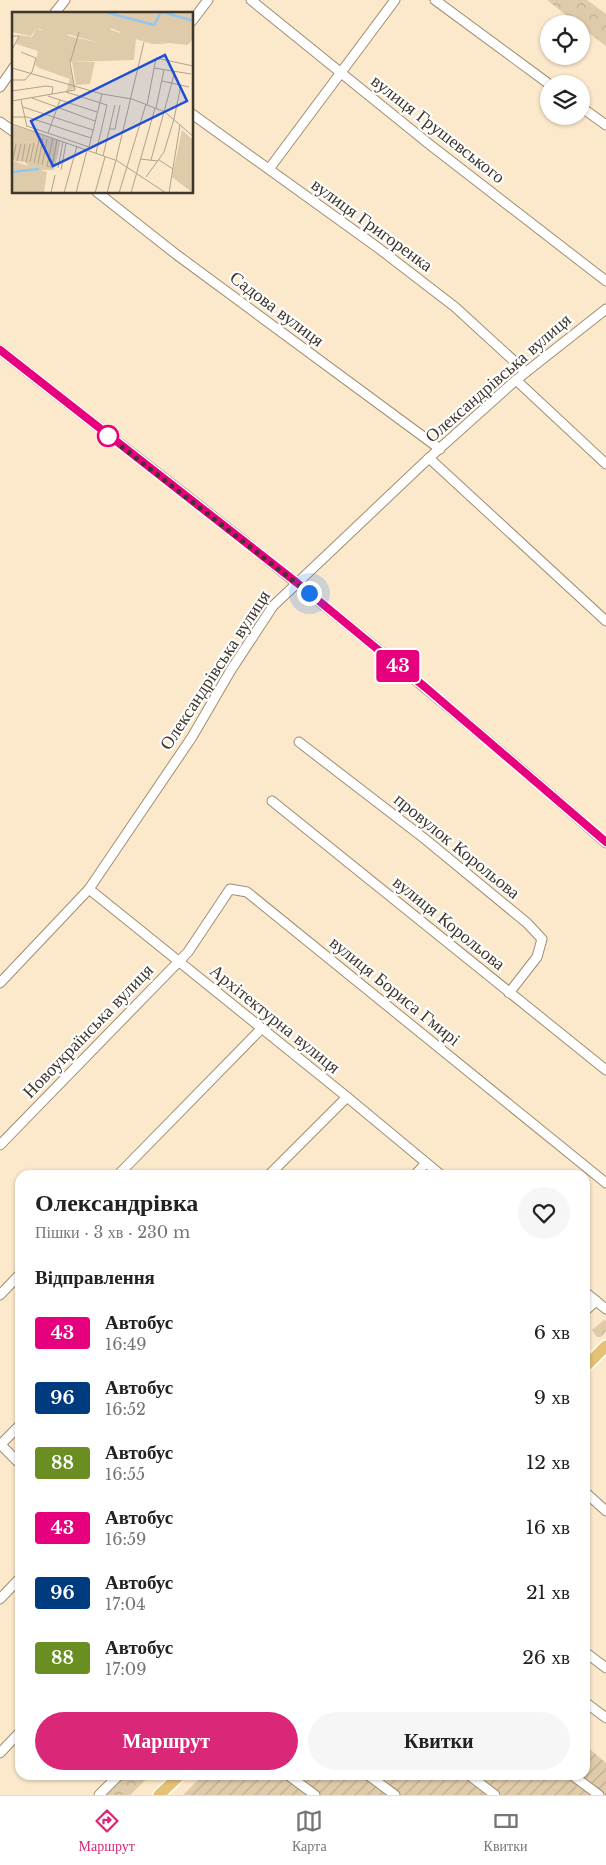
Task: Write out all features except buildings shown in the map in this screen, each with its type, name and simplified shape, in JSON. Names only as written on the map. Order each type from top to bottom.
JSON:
[{"type":"main road","points":[[590,1362],[606,1346]]},
{"type":"main road","points":[[159,1795],[175,1780]]},
{"type":"street","points":[[56,12],[65,0]]},
{"type":"street","points":[[194,18],[208,0]]},
{"type":"street","name":"вулиця Грушевського","points":[[251,0],[422,138],[606,281]]},
{"type":"street","points":[[269,169],[395,0]]},
{"type":"street","points":[[435,0],[540,77]]},
{"type":"street","points":[[0,86],[12,70]]},
{"type":"street","points":[[590,114],[606,126]]},
{"type":"street","name":"вулиця Григоренка","points":[[194,115],[377,247],[455,307],[526,372]]},
{"type":"street","points":[[0,122],[12,131]]},
{"type":"street","name":"Садова вулиця","points":[[99,194],[177,255],[440,449]]},
{"type":"street","name":"Олександрівська вулиця","points":[[0,983],[89,889],[192,737],[231,670],[273,606],[296,582],[429,458],[516,380],[606,309]]},
{"type":"street","points":[[0,350],[296,582],[425,687],[606,842]]},
{"type":"street","points":[[516,380],[606,464]]},
{"type":"street","points":[[429,458],[606,621]]},
{"type":"street","name":"провулок Корольова","points":[[299,742],[425,840],[538,934],[542,939],[537,957],[509,993]]},
{"type":"street","name":"вулиця Корольова","points":[[272,801],[606,1070]]},
{"type":"street","name":"Архітектурна вулиця","points":[[89,889],[435,1170]]},
{"type":"street","name":"вулиця Бориса Гмирі","points":[[178,962],[188,952],[230,889],[247,892],[606,1183]]},
{"type":"street","name":"Новоукраїнська вулиця","points":[[0,1145],[178,962]]},
{"type":"street","points":[[123,1170],[262,1029]]},
{"type":"street","points":[[274,1170],[347,1097]]},
{"type":"street","points":[[420,1170],[426,1163]]},
{"type":"street","points":[[0,1295],[15,1279]]},
{"type":"street","points":[[590,1296],[606,1309]]},
{"type":"street","points":[[590,1306],[596,1300]]},
{"type":"street","points":[[15,1430],[0,1444],[15,1459]]},
{"type":"street","points":[[590,1497],[606,1511]]},
{"type":"street","points":[[0,1599],[15,1583]]},
{"type":"street","points":[[590,1656],[606,1668]]},
{"type":"street","points":[[590,1706],[606,1718]]},
{"type":"street","points":[[0,1753],[15,1737]]},
{"type":"street","points":[[99,1795],[114,1780]]},
{"type":"street","points":[[295,1780],[315,1795]]},
{"type":"street","points":[[375,1780],[395,1795]]},
{"type":"street","points":[[476,1780],[495,1795]]},
{"type":"street","points":[[579,1780],[599,1795]]},
{"type":"green space","points":[[547,0],[587,0],[606,14],[606,46],[590,34],[590,15],[566,15]]},
{"type":"green space","points":[[604,1320],[606,1321],[606,1331],[601,1337],[597,1337],[592,1330]]},
{"type":"green space","points":[[590,1749],[606,1763],[606,1795],[183,1795],[198,1780],[590,1780]]},
{"type":"green space","points":[[119,1780],[146,1780],[130,1795],[105,1795]]},
{"type":"bus line","name":"43","points":[[0,350],[296,582],[425,687],[606,842]]},
{"type":"route","points":[[108,436],[309,593]]}]
